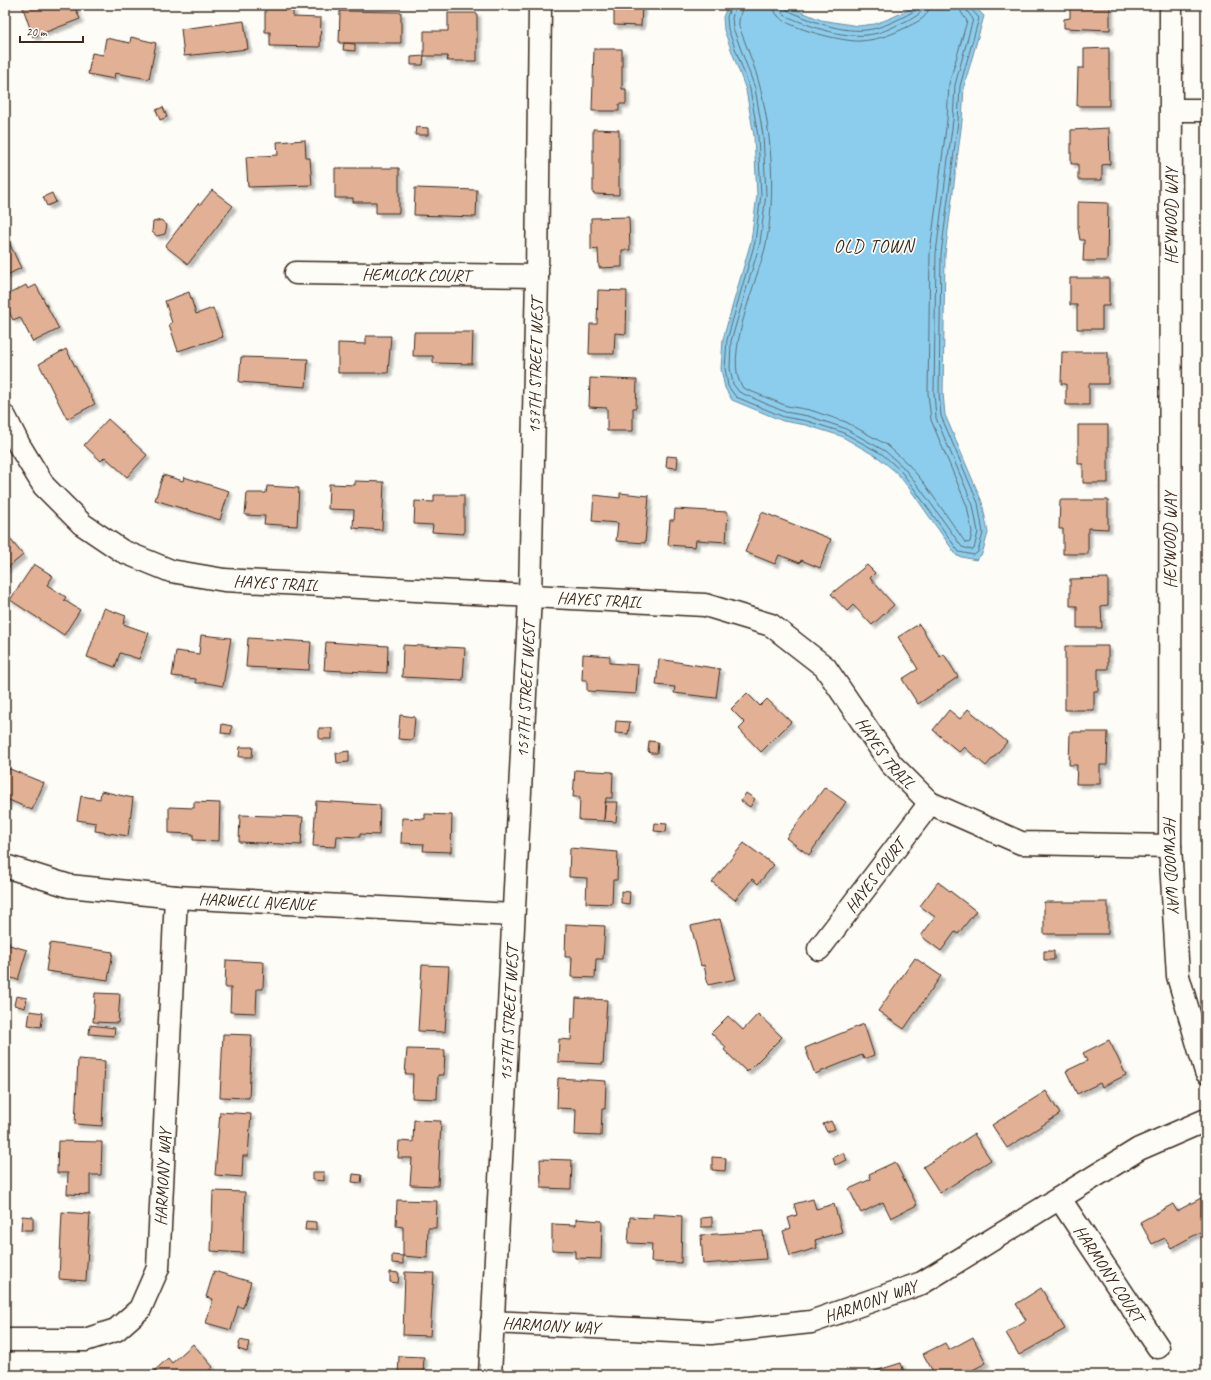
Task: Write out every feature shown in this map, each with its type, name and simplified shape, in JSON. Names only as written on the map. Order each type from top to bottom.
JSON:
[{"type":"street","name":"157TH STREET WEST","points":[[490,1375],[530,596],[537,276],[540,5]]},
{"type":"street","name":"HEYWOOD WAY","points":[[1171,5],[1170,846],[1178,976],[1206,1072]]},
{"type":"street","points":[[1171,110],[1206,110]]},
{"type":"street","name":"HEMLOCK COURT","points":[[296,273],[537,276]]},
{"type":"street","name":"HAYES TRAIL","points":[[5,417],[19,445],[44,486],[82,524],[122,551],[171,571],[224,580],[705,605],[771,625],[825,667],[891,764],[930,803],[1021,843],[1170,846]]},
{"type":"street","name":"HAYES COURT","points":[[820,950],[930,803]]},
{"type":"street","name":"HARWELL AVENUE","points":[[5,866],[69,886],[176,898],[513,914]]},
{"type":"street","name":"HARMONY WAY","points":[[5,1340],[85,1340],[116,1330],[140,1310],[158,1268],[176,898]]},
{"type":"street","name":"HARMONY WAY","points":[[492,1322],[711,1333],[811,1322],[922,1283],[1139,1149],[1206,1120]]},
{"type":"street","name":"HARMONY COURT","points":[[1060,1199],[1158,1347]]},
{"type":"water","points":[[728,5],[785,5],[821,20],[858,26],[875,24],[918,5],[973,5],[984,16],[964,86],[962,121],[945,254],[943,393],[945,415],[982,502],[988,533],[982,554],[976,560],[957,556],[897,473],[879,458],[841,436],[806,425],[783,421],[732,400],[725,388],[721,369],[723,339],[751,241],[757,195],[754,136],[746,90],[724,30],[723,17]]},
{"type":"building","points":[[22,5],[74,5],[80,19],[33,37]]},
{"type":"building","points":[[614,5],[642,5],[641,26],[614,25]]},
{"type":"building","points":[[1070,5],[1110,5],[1110,30],[1064,28],[1064,19],[1070,18]]},
{"type":"building","points":[[265,8],[293,9],[293,17],[321,18],[320,47],[270,46],[270,32],[265,32]]},
{"type":"building","points":[[340,11],[401,12],[401,43],[339,43]]},
{"type":"building","points":[[448,13],[477,13],[477,61],[447,61],[448,56],[424,56],[424,31],[448,31]]},
{"type":"building","points":[[244,21],[248,49],[184,56],[181,29]]},
{"type":"building","points":[[131,37],[156,43],[149,79],[115,73],[114,79],[88,74],[92,53],[103,55],[106,38],[130,43]]},
{"type":"building","points":[[344,43],[355,44],[355,51],[343,50]]},
{"type":"building","points":[[1109,48],[1109,106],[1077,106],[1078,68],[1084,68],[1084,49]]},
{"type":"building","points":[[594,49],[622,49],[622,89],[626,89],[626,104],[619,104],[619,111],[592,111]]},
{"type":"building","points":[[424,56],[423,65],[411,65],[411,57]]},
{"type":"building","points":[[163,107],[167,117],[160,120],[156,110]]},
{"type":"building","points":[[416,127],[428,128],[428,135],[415,135]]},
{"type":"building","points":[[1109,128],[1110,164],[1102,165],[1102,180],[1078,180],[1078,164],[1071,164],[1071,130]]},
{"type":"building","points":[[593,129],[619,130],[619,195],[593,194]]},
{"type":"building","points":[[305,140],[306,158],[310,158],[312,185],[248,187],[246,157],[278,155],[277,142]]},
{"type":"building","points":[[335,168],[399,168],[399,213],[376,213],[376,202],[353,202],[353,198],[335,198]]},
{"type":"building","points":[[415,188],[477,190],[476,217],[414,215]]},
{"type":"building","points":[[212,190],[233,206],[188,264],[165,246],[198,203],[200,205]]},
{"type":"building","points":[[52,193],[56,202],[47,206],[43,197]]},
{"type":"building","points":[[1078,202],[1108,203],[1107,261],[1083,261],[1084,240],[1080,240],[1078,228]]},
{"type":"building","points":[[629,217],[630,250],[622,250],[622,267],[599,268],[598,249],[591,250],[591,218]]},
{"type":"building","points":[[161,220],[167,225],[165,234],[157,236],[152,232],[153,222]]},
{"type":"building","points":[[5,234],[21,268],[5,276]]},
{"type":"building","points":[[1070,278],[1109,278],[1109,306],[1102,306],[1102,329],[1077,329],[1077,305],[1070,305]]},
{"type":"building","points":[[26,285],[28,289],[36,285],[59,329],[33,342],[20,317],[13,320],[5,304],[5,296]]},
{"type":"building","points":[[598,290],[627,291],[626,334],[615,333],[614,354],[589,354],[590,324],[597,324]]},
{"type":"building","points":[[189,292],[196,314],[213,308],[223,337],[178,351],[169,324],[172,323],[165,301]]},
{"type":"building","points":[[414,332],[473,332],[472,364],[433,363],[433,356],[413,356]]},
{"type":"building","points":[[366,336],[391,336],[388,373],[338,373],[338,343],[366,344]]},
{"type":"building","points":[[66,349],[95,404],[67,419],[39,364]]},
{"type":"building","points":[[1062,352],[1108,352],[1108,384],[1089,384],[1089,405],[1066,405],[1066,384],[1061,384]]},
{"type":"building","points":[[241,357],[308,359],[306,387],[239,382]]},
{"type":"building","points":[[590,378],[637,380],[636,408],[633,408],[633,431],[607,431],[607,408],[589,407]]},
{"type":"building","points":[[108,419],[147,455],[127,477],[105,457],[101,461],[84,445]]},
{"type":"building","points":[[1078,425],[1108,425],[1108,483],[1083,483],[1083,464],[1078,464]]},
{"type":"building","points":[[667,456],[678,457],[677,468],[666,467]]},
{"type":"building","points":[[163,475],[183,481],[184,477],[229,491],[220,520],[155,500]]},
{"type":"building","points":[[355,481],[384,482],[382,530],[353,528],[354,510],[328,509],[329,484],[355,485]]},
{"type":"building","points":[[267,486],[299,488],[297,526],[264,524],[265,516],[245,515],[247,493],[266,493]]},
{"type":"building","points":[[620,493],[649,496],[645,543],[616,541],[618,523],[592,521],[594,495],[620,498]]},
{"type":"building","points":[[434,495],[464,495],[464,534],[432,532],[433,525],[414,524],[415,501],[434,502]]},
{"type":"building","points":[[1060,500],[1108,500],[1108,529],[1088,528],[1088,554],[1063,554],[1063,529],[1059,529]]},
{"type":"building","points":[[675,509],[728,512],[726,542],[696,540],[695,547],[668,545],[670,520],[674,520]]},
{"type":"building","points":[[762,512],[831,539],[820,568],[801,560],[800,563],[779,555],[775,564],[745,552]]},
{"type":"building","points":[[5,533],[23,555],[5,570]]},
{"type":"building","points":[[34,564],[53,576],[47,585],[66,597],[64,600],[80,610],[64,635],[10,600]]},
{"type":"building","points":[[867,565],[875,573],[870,578],[894,605],[872,625],[853,605],[847,611],[831,594]]},
{"type":"building","points":[[1108,578],[1108,605],[1101,606],[1102,628],[1077,628],[1077,606],[1070,606],[1070,579]]},
{"type":"building","points":[[104,608],[126,616],[123,624],[149,633],[139,659],[120,653],[115,667],[87,657]]},
{"type":"building","points":[[919,624],[940,657],[944,654],[958,677],[918,704],[902,679],[918,669],[898,637]]},
{"type":"building","points":[[201,635],[231,638],[223,686],[207,683],[196,683],[196,679],[172,676],[176,651],[199,654]]},
{"type":"building","points":[[248,638],[311,642],[309,670],[246,667]]},
{"type":"building","points":[[326,642],[388,646],[387,673],[324,670]]},
{"type":"building","points":[[403,645],[465,648],[463,680],[402,677]]},
{"type":"building","points":[[1065,646],[1108,646],[1108,669],[1098,669],[1098,691],[1094,691],[1094,710],[1065,710]]},
{"type":"building","points":[[583,654],[610,656],[610,663],[638,665],[636,694],[587,691],[587,680],[582,680]]},
{"type":"building","points":[[659,659],[720,669],[716,698],[674,693],[675,687],[656,685]]},
{"type":"building","points":[[747,693],[760,706],[767,699],[791,722],[761,752],[739,729],[745,723],[731,709]]},
{"type":"building","points":[[968,709],[1007,742],[986,766],[964,747],[959,752],[933,730],[949,710],[960,719]]},
{"type":"building","points":[[400,715],[415,717],[413,740],[398,739]]},
{"type":"building","points":[[616,721],[630,722],[628,734],[615,733]]},
{"type":"building","points":[[222,724],[232,726],[231,734],[221,733]]},
{"type":"building","points":[[319,728],[332,728],[332,739],[319,739]]},
{"type":"building","points":[[1070,732],[1108,732],[1107,765],[1100,765],[1100,784],[1076,784],[1077,765],[1069,765]]},
{"type":"building","points":[[649,741],[658,742],[657,753],[650,753],[648,751]]},
{"type":"building","points":[[240,747],[253,747],[252,757],[239,757]]},
{"type":"building","points":[[349,751],[349,762],[337,763],[336,753]]},
{"type":"building","points":[[5,767],[44,783],[32,810],[9,800],[5,809]]},
{"type":"building","points":[[575,770],[613,772],[612,798],[606,798],[604,821],[579,820],[580,797],[573,797]]},
{"type":"building","points":[[825,787],[846,802],[809,855],[786,838]]},
{"type":"building","points":[[101,791],[133,798],[128,836],[95,831],[96,823],[77,820],[81,796],[100,799]]},
{"type":"building","points":[[746,793],[755,799],[750,807],[741,801]]},
{"type":"building","points":[[316,801],[380,805],[379,835],[360,834],[360,837],[337,836],[336,847],[313,846]]},
{"type":"building","points":[[194,802],[220,803],[219,841],[193,840],[193,834],[169,833],[169,807],[194,808]]},
{"type":"building","points":[[605,802],[618,802],[616,822],[604,821]]},
{"type":"building","points":[[425,814],[452,815],[451,852],[423,851],[424,844],[401,843],[402,818],[425,819]]},
{"type":"building","points":[[240,815],[303,817],[301,845],[239,842]]},
{"type":"building","points":[[655,823],[667,824],[666,832],[654,831]]},
{"type":"building","points":[[744,843],[774,865],[758,884],[752,879],[735,900],[712,882]]},
{"type":"building","points":[[570,848],[618,852],[617,880],[613,880],[612,904],[586,903],[587,878],[569,877]]},
{"type":"building","points":[[938,882],[976,911],[958,934],[955,932],[941,951],[921,936],[935,917],[920,906]]},
{"type":"building","points":[[621,891],[630,892],[629,904],[621,903]]},
{"type":"building","points":[[1044,902],[1108,902],[1108,934],[1044,934]]},
{"type":"building","points":[[720,919],[736,979],[708,985],[704,965],[701,966],[691,926]]},
{"type":"building","points":[[566,924],[605,926],[603,959],[596,959],[595,978],[571,977],[572,957],[565,957]]},
{"type":"building","points":[[5,941],[9,942],[9,945],[27,950],[18,980],[5,976]]},
{"type":"building","points":[[50,943],[113,952],[108,980],[46,971]]},
{"type":"building","points":[[1044,951],[1054,951],[1054,960],[1044,960]]},
{"type":"building","points":[[915,958],[941,976],[904,1029],[878,1011]]},
{"type":"building","points":[[226,960],[264,962],[263,989],[257,989],[256,1013],[230,1012],[231,988],[225,988]]},
{"type":"building","points":[[422,965],[449,966],[445,1032],[418,1031]]},
{"type":"building","points":[[95,993],[120,994],[118,1023],[93,1022]]},
{"type":"building","points":[[16,996],[27,998],[25,1008],[14,1005]]},
{"type":"building","points":[[576,998],[607,1000],[603,1064],[558,1062],[559,1039],[571,1040],[572,1018],[575,1018]]},
{"type":"building","points":[[30,1011],[43,1013],[41,1027],[28,1025]]},
{"type":"building","points":[[758,1014],[782,1037],[747,1072],[724,1050],[726,1047],[711,1033],[728,1016],[743,1030]]},
{"type":"building","points":[[864,1024],[874,1055],[864,1059],[862,1055],[815,1074],[805,1048]]},
{"type":"building","points":[[90,1025],[115,1028],[114,1036],[89,1034]]},
{"type":"building","points":[[223,1034],[252,1035],[249,1098],[220,1097]]},
{"type":"building","points":[[1109,1040],[1126,1075],[1102,1087],[1100,1083],[1077,1094],[1066,1071],[1087,1061],[1083,1053]]},
{"type":"building","points":[[407,1049],[445,1050],[444,1075],[438,1075],[437,1099],[412,1098],[413,1074],[405,1074]]},
{"type":"building","points":[[78,1059],[105,1061],[102,1126],[75,1124]]},
{"type":"building","points":[[558,1078],[606,1081],[605,1109],[602,1109],[601,1136],[575,1135],[576,1109],[557,1108]]},
{"type":"building","points":[[1046,1091],[1060,1114],[1007,1148],[992,1125]]},
{"type":"building","points":[[220,1112],[251,1114],[248,1156],[243,1156],[242,1177],[215,1175]]},
{"type":"building","points":[[414,1120],[441,1121],[438,1186],[410,1185],[412,1158],[398,1158],[399,1141],[413,1142]]},
{"type":"building","points":[[831,1121],[835,1129],[827,1132],[823,1124]]},
{"type":"building","points":[[974,1134],[991,1160],[940,1193],[923,1167]]},
{"type":"building","points":[[58,1141],[102,1142],[101,1175],[90,1175],[90,1195],[67,1194],[68,1173],[57,1173]]},
{"type":"building","points":[[843,1153],[847,1160],[835,1165],[833,1157]]},
{"type":"building","points":[[712,1157],[726,1158],[725,1171],[712,1170]]},
{"type":"building","points":[[540,1159],[572,1160],[571,1189],[541,1188]]},
{"type":"building","points":[[895,1162],[917,1205],[891,1218],[883,1202],[861,1213],[849,1189],[871,1179],[869,1174]]},
{"type":"building","points":[[312,1172],[324,1172],[324,1181],[312,1180]]},
{"type":"building","points":[[353,1174],[362,1175],[361,1183],[352,1182]]},
{"type":"building","points":[[213,1191],[245,1192],[243,1253],[211,1251]]},
{"type":"building","points":[[1201,1198],[1206,1207],[1206,1229],[1171,1248],[1165,1238],[1152,1244],[1140,1222],[1173,1204],[1177,1211]]},
{"type":"building","points":[[813,1199],[816,1209],[834,1204],[842,1232],[815,1240],[817,1248],[790,1256],[783,1231],[791,1228],[788,1218],[797,1215],[794,1204]]},
{"type":"building","points":[[397,1200],[437,1201],[436,1228],[428,1228],[427,1258],[403,1256],[403,1227],[396,1226]]},
{"type":"building","points":[[62,1212],[90,1214],[86,1281],[59,1279]]},
{"type":"building","points":[[653,1214],[682,1216],[681,1263],[651,1262],[652,1244],[628,1243],[630,1217],[653,1218]]},
{"type":"building","points":[[22,1216],[33,1217],[33,1230],[21,1230]]},
{"type":"building","points":[[712,1217],[712,1227],[701,1227],[701,1218]]},
{"type":"building","points":[[576,1219],[602,1221],[601,1259],[575,1258],[575,1251],[552,1250],[552,1224],[576,1225]]},
{"type":"building","points":[[306,1221],[316,1222],[316,1230],[305,1230]]},
{"type":"building","points":[[763,1231],[766,1259],[703,1264],[701,1235]]},
{"type":"building","points":[[392,1255],[403,1256],[403,1264],[392,1263]]},
{"type":"building","points":[[214,1271],[251,1282],[243,1308],[238,1306],[231,1330],[206,1323],[213,1299],[206,1297]]},
{"type":"building","points":[[390,1272],[399,1273],[398,1283],[390,1282]]},
{"type":"building","points":[[405,1272],[434,1273],[430,1336],[403,1335]]},
{"type":"building","points":[[1041,1288],[1065,1329],[1019,1355],[1006,1333],[1026,1320],[1016,1304]]},
{"type":"building","points":[[973,1337],[986,1363],[963,1375],[935,1375],[923,1354],[945,1343],[949,1350]]},
{"type":"building","points":[[240,1340],[249,1342],[247,1352],[238,1349]]},
{"type":"building","points":[[193,1344],[213,1367],[204,1375],[150,1375],[168,1358],[172,1363]]},
{"type":"building","points":[[399,1356],[424,1357],[423,1375],[398,1375]]},
{"type":"building","points":[[901,1363],[905,1375],[877,1375],[875,1371]]},
{"type":"district","name":"OLD TOWN","points":[[874,246]]}]
